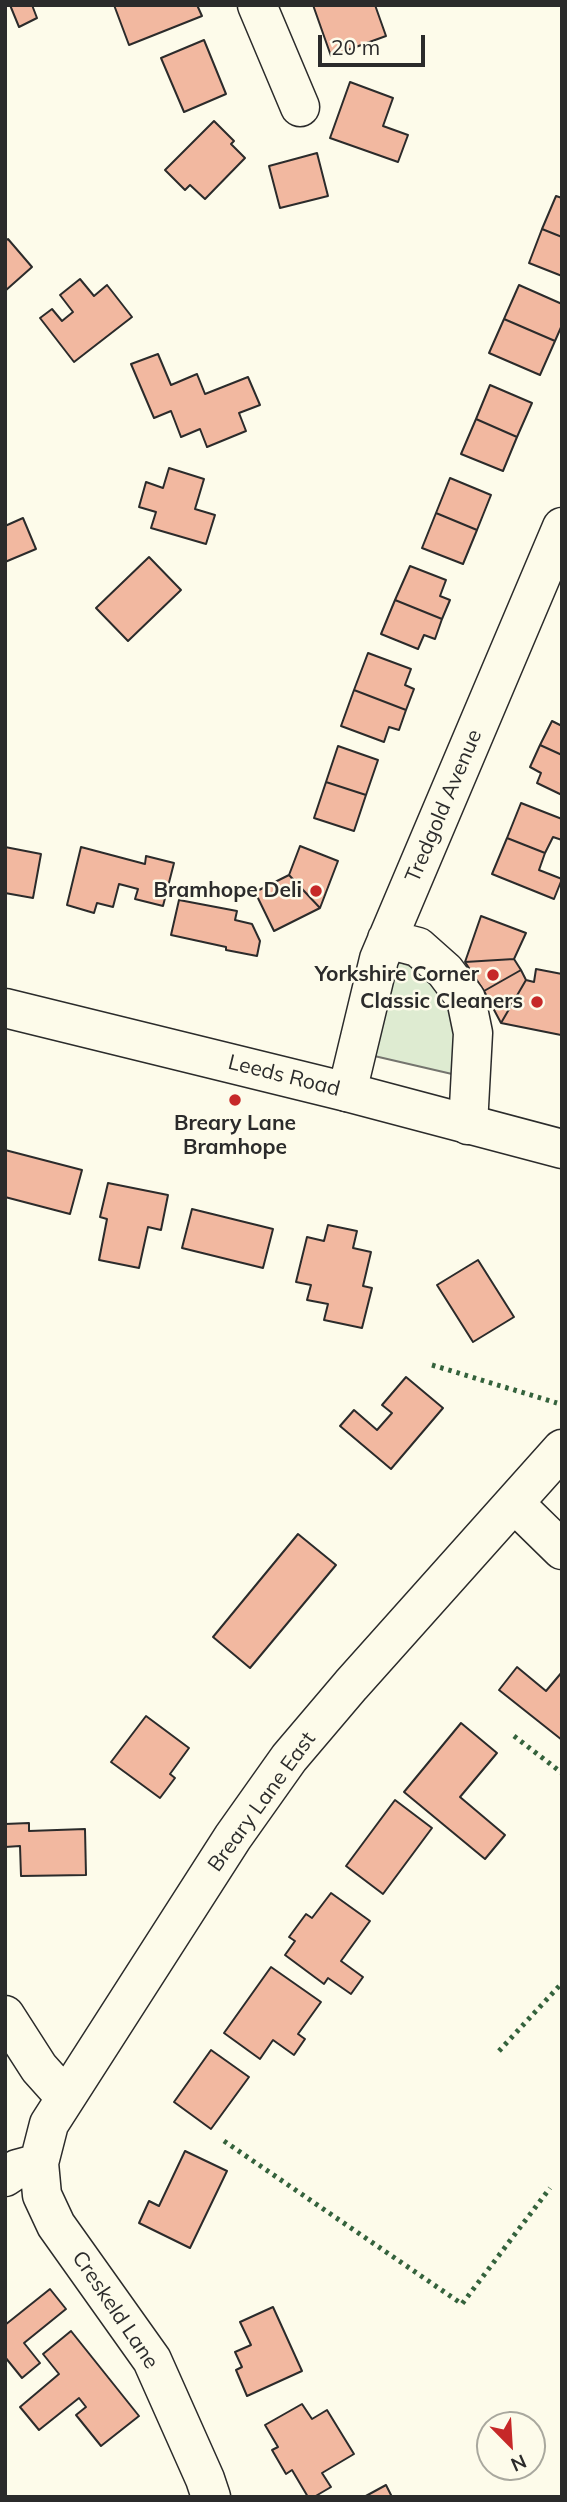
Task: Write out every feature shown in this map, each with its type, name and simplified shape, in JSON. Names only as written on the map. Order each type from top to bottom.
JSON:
[{"type":"main road","points":[[257,5],[300,107]]},
{"type":"main road","name":"Tredgold Avenue","points":[[347,1092],[379,959],[562,527]]},
{"type":"main road","points":[[387,939],[418,947],[445,971],[466,999],[473,1033],[468,1125]]},
{"type":"main road","name":"Leeds Road","points":[[5,1008],[347,1092],[562,1149]]},
{"type":"main road","name":"Breary Lane East","points":[[22,2170],[65,2097],[233,1837],[289,1758],[562,1449]]},
{"type":"main road","points":[[515,1504],[562,1550]]},
{"type":"main road","points":[[5,2015],[39,2068],[65,2097]]},
{"type":"main road","name":"Creskeld Lane","points":[[22,2170],[42,2195],[55,2225],[152,2360],[211,2497]]},
{"type":"green space","points":[[398,962],[430,977],[443,993],[461,1025],[452,1074],[370,1055]]},
{"type":"building","points":[[10,5],[32,5],[37,18],[19,27]]},
{"type":"building","points":[[114,5],[197,5],[202,16],[129,45]]},
{"type":"building","points":[[313,5],[375,5],[386,36],[331,56]]},
{"type":"building","points":[[204,40],[226,94],[184,112],[161,58]]},
{"type":"building","points":[[350,82],[393,98],[383,126],[408,135],[398,162],[330,138]]},
{"type":"building","points":[[214,121],[234,141],[231,144],[245,158],[205,199],[190,185],[185,190],[165,170]]},
{"type":"building","points":[[317,153],[328,196],[280,208],[269,166]]},
{"type":"building","points":[[556,196],[562,198],[562,237],[542,229]]},
{"type":"building","points":[[542,229],[562,237],[562,276],[529,263]]},
{"type":"building","points":[[8,239],[32,267],[5,291],[5,241]]},
{"type":"building","points":[[80,279],[94,296],[107,285],[132,317],[74,362],[40,318],[52,309],[62,321],[73,312],[60,295]]},
{"type":"building","points":[[519,285],[562,304],[562,325],[555,341],[504,319]]},
{"type":"building","points":[[504,319],[555,341],[540,375],[489,353]]},
{"type":"building","points":[[158,354],[171,385],[197,374],[205,394],[248,377],[260,405],[239,413],[246,431],[207,447],[200,429],[181,437],[171,411],[154,418],[131,364]]},
{"type":"building","points":[[490,385],[532,403],[517,437],[476,419]]},
{"type":"building","points":[[476,419],[517,437],[503,471],[461,454]]},
{"type":"building","points":[[169,468],[204,479],[195,509],[215,515],[206,544],[151,528],[156,512],[139,507],[146,482],[163,488]]},
{"type":"building","points":[[450,478],[491,495],[477,530],[436,513]]},
{"type":"building","points":[[436,513],[477,530],[463,564],[422,548]]},
{"type":"building","points":[[23,518],[36,549],[5,562],[5,526]]},
{"type":"building","points":[[149,557],[181,590],[128,641],[96,608]]},
{"type":"building","points":[[410,566],[446,580],[440,596],[450,600],[442,619],[395,600]]},
{"type":"building","points":[[395,600],[442,619],[435,639],[424,635],[418,649],[381,634]]},
{"type":"building","points":[[368,653],[411,669],[405,685],[414,689],[406,710],[354,690]]},
{"type":"building","points":[[354,690],[406,710],[399,730],[389,727],[384,742],[341,726]]},
{"type":"building","points":[[552,721],[562,726],[562,755],[540,745]]},
{"type":"building","points":[[540,745],[562,755],[562,795],[537,783],[541,773],[530,767]]},
{"type":"building","points":[[338,746],[378,760],[366,795],[326,782]]},
{"type":"building","points":[[326,782],[366,795],[354,831],[314,818]]},
{"type":"building","points":[[521,803],[562,819],[562,840],[553,837],[545,853],[507,838]]},
{"type":"building","points":[[507,838],[545,853],[539,870],[562,879],[554,899],[492,874]]},
{"type":"building","name":"Bramhope Deli","points":[[300,846],[338,861],[320,908],[289,875]]},
{"type":"building","points":[[5,847],[41,854],[33,898],[5,893]]},
{"type":"building","points":[[81,847],[145,864],[146,856],[174,863],[163,906],[135,899],[138,889],[119,884],[113,907],[97,903],[94,913],[67,905]]},
{"type":"building","points":[[289,875],[320,908],[274,931],[255,892]]},
{"type":"building","points":[[179,900],[237,911],[235,920],[252,924],[260,941],[257,956],[171,935]]},
{"type":"building","points":[[481,916],[526,933],[514,959],[465,962]]},
{"type":"building","name":"Yorkshire Corner","points":[[514,959],[521,970],[484,991],[465,962]]},
{"type":"building","name":"Classic Cleaners","points":[[536,969],[562,974],[562,1038],[561,1035],[501,1023],[526,980],[534,982]]},
{"type":"building","points":[[521,970],[526,980],[501,1023],[484,991]]},
{"type":"building","points":[[5,1150],[82,1170],[70,1214],[5,1197]]},
{"type":"building","points":[[108,1183],[168,1195],[161,1230],[148,1227],[139,1268],[99,1260],[107,1219],[100,1217]]},
{"type":"building","points":[[192,1209],[273,1229],[263,1268],[182,1248]]},
{"type":"building","points":[[328,1225],[357,1231],[353,1248],[371,1252],[363,1286],[372,1288],[362,1328],[324,1320],[328,1304],[307,1300],[311,1285],[296,1282],[307,1237],[324,1241]]},
{"type":"building","points":[[478,1260],[514,1317],[473,1342],[437,1285]]},
{"type":"building","points":[[406,1377],[443,1408],[391,1469],[340,1426],[354,1410],[377,1430],[392,1413],[382,1405]]},
{"type":"building","points":[[298,1534],[336,1565],[250,1668],[213,1637]]},
{"type":"building","points":[[517,1667],[546,1691],[562,1672],[562,1740],[499,1690]]},
{"type":"building","points":[[146,1716],[189,1748],[170,1774],[175,1778],[160,1798],[111,1762]]},
{"type":"building","points":[[461,1723],[497,1753],[460,1797],[505,1835],[485,1859],[404,1792]]},
{"type":"building","points":[[395,1800],[432,1828],[383,1894],[346,1866]]},
{"type":"building","points":[[29,1823],[29,1831],[85,1829],[86,1875],[21,1876],[20,1846],[5,1847],[5,1824]]},
{"type":"building","points":[[331,1893],[370,1921],[341,1961],[363,1977],[351,1994],[328,1978],[324,1984],[285,1955],[295,1941],[289,1937],[306,1914],[312,1918]]},
{"type":"building","points":[[271,1967],[321,2002],[298,2034],[305,2039],[294,2055],[273,2040],[260,2059],[224,2033]]},
{"type":"building","points":[[211,2050],[249,2077],[211,2129],[174,2102]]},
{"type":"building","points":[[185,2151],[227,2171],[190,2248],[139,2223],[149,2201],[159,2206]]},
{"type":"building","points":[[50,2289],[66,2309],[24,2343],[40,2363],[22,2378],[5,2357],[5,2325]]},
{"type":"building","points":[[273,2307],[302,2371],[247,2396],[236,2370],[242,2367],[235,2352],[251,2345],[240,2322]]},
{"type":"building","points":[[71,2331],[139,2416],[101,2446],[76,2415],[86,2407],[79,2398],[39,2430],[20,2407],[59,2374],[43,2354]]},
{"type":"building","points":[[302,2404],[312,2419],[327,2410],[354,2454],[322,2473],[331,2487],[314,2497],[308,2497],[292,2470],[286,2474],[272,2450],[278,2447],[265,2425]]},
{"type":"building","points":[[386,2485],[392,2497],[364,2497]]},
{"type":"hedge","points":[[432,1365],[557,1403]]},
{"type":"hedge","points":[[514,1736],[562,1773]]},
{"type":"hedge","points":[[499,2051],[562,1983]]},
{"type":"hedge","points":[[224,2141],[462,2304],[550,2188]]},
{"type":"place","name":"Bramhope Deli","points":[[316,891]]},
{"type":"place","name":"Yorkshire Corner","points":[[493,975]]},
{"type":"place","name":"Classic Cleaners","points":[[537,1002]]},
{"type":"place","name":"Breary Lane Bramhope","points":[[235,1100]]}]
